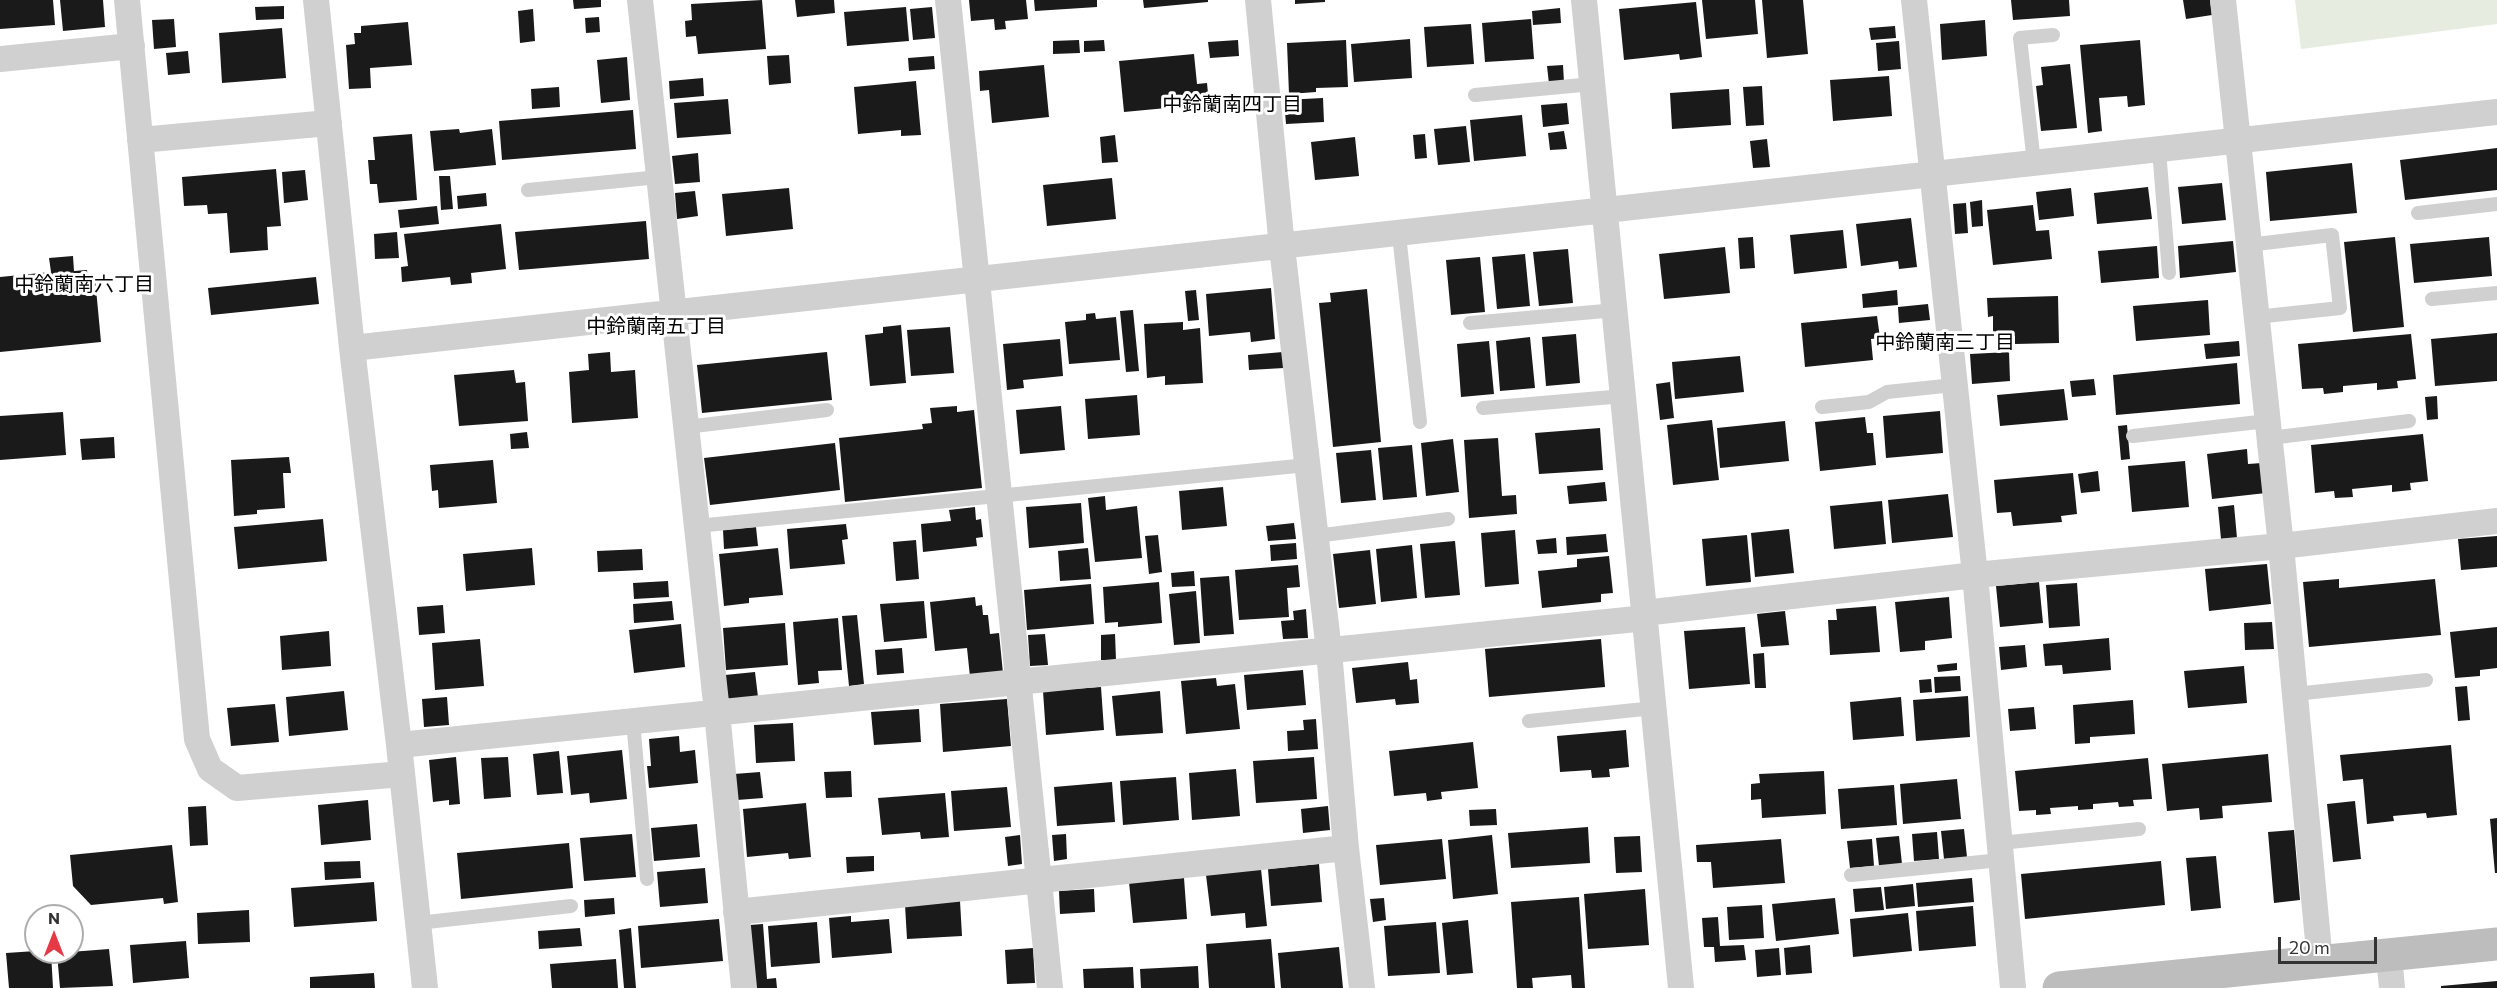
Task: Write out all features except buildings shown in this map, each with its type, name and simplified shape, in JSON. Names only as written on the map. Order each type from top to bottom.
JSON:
[{"type":"street","points":[[127,0],[197,739],[210,770],[237,788],[402,774]]},
{"type":"street","points":[[316,0],[352,348],[399,745],[424,988]]},
{"type":"street","points":[[640,0],[717,712],[744,988]]},
{"type":"street","points":[[948,0],[1050,988]]},
{"type":"street","points":[[1258,0],[1282,247],[1329,651],[1346,848],[1362,988]]},
{"type":"street","points":[[1584,0],[1681,988]]},
{"type":"street","points":[[1914,0],[1975,575],[2013,988]]},
{"type":"street","points":[[2223,0],[2281,546],[2320,962]]},
{"type":"street","points":[[0,59],[132,46]]},
{"type":"street","points":[[352,348],[1399,235],[2497,112]]},
{"type":"street","points":[[141,140],[329,123]]},
{"type":"street","points":[[399,745],[1329,651],[1975,575],[2281,546],[2497,521]]},
{"type":"street","points":[[736,912],[1346,848]]},
{"type":"street","points":[[2059,988],[2497,944]]},
{"type":"street","points":[[2389,955],[2392,988]]},
{"type":"lane","points":[[2034,163],[2020,38],[2053,35]]},
{"type":"lane","points":[[1475,95],[1593,84]]},
{"type":"lane","points":[[2159,150],[2169,273]]},
{"type":"lane","points":[[528,190],[659,177]]},
{"type":"lane","points":[[2418,213],[2497,204]]},
{"type":"lane","points":[[1399,235],[1420,422]]},
{"type":"lane","points":[[2248,244],[2332,235],[2340,308],[2256,317]]},
{"type":"lane","points":[[2432,299],[2497,293]]},
{"type":"lane","points":[[1470,324],[1616,310]]},
{"type":"lane","points":[[1822,407],[1869,402],[1887,392],[1954,385]]},
{"type":"lane","points":[[1483,408],[1624,396]]},
{"type":"lane","points":[[686,427],[826,410]]},
{"type":"lane","points":[[2133,436],[2409,421]]},
{"type":"lane","points":[[697,525],[1307,465]]},
{"type":"lane","points":[[1316,536],[1448,519]]},
{"type":"lane","points":[[2295,694],[2426,680]]},
{"type":"lane","points":[[1529,721],[1654,708]]},
{"type":"lane","points":[[633,721],[647,879]]},
{"type":"lane","points":[[1851,875],[2139,829]]},
{"type":"lane","points":[[418,924],[571,906]]},
{"type":"shaded area","points":[[2295,0],[2497,0],[2497,24],[2301,49]]},
{"type":"district","name":"中鈴蘭南四丁目","points":[[1232,104]]},
{"type":"district","name":"中鈴蘭南六丁目","points":[[84,284]]},
{"type":"district","name":"中鈴蘭南五丁目","points":[[656,326]]},
{"type":"district","name":"中鈴蘭南三丁目","points":[[1945,342]]}]
